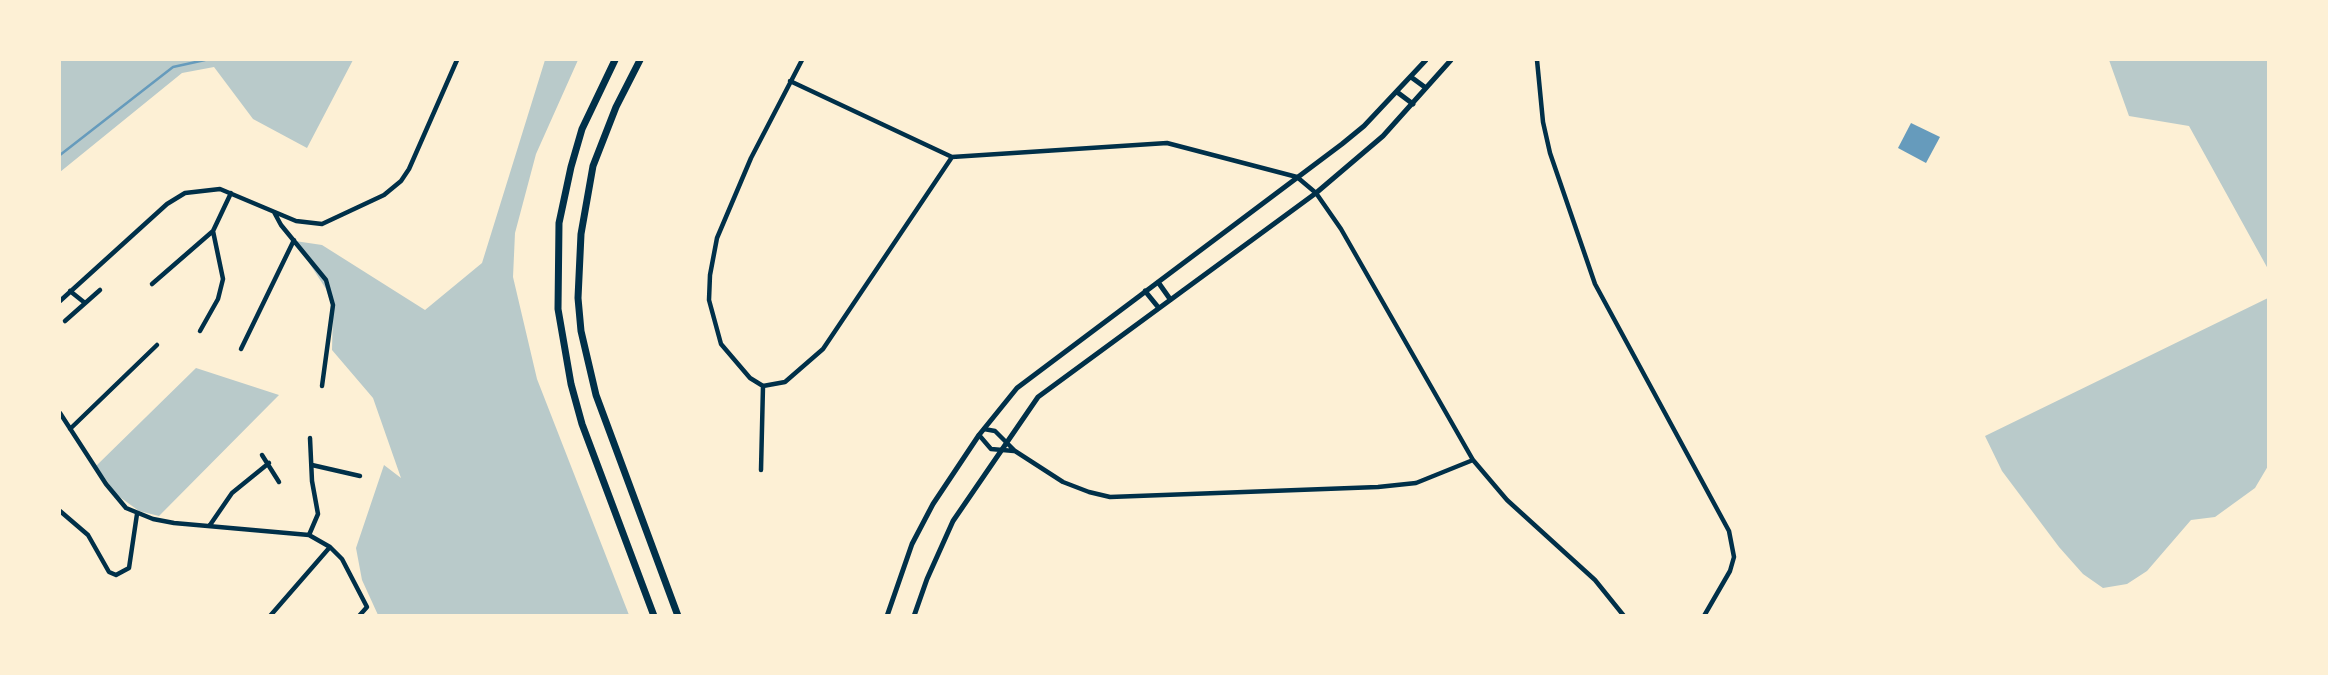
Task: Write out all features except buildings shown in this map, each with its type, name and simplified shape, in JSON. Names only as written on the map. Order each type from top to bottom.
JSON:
[{"type":"highway","points":[[615,60],[582,130],[571,167],[559,223],[558,309],[571,384],[582,424],[654,615]]},
{"type":"highway","points":[[640,60],[612,117],[593,166],[580,234],[578,298],[581,331],[596,395],[678,615]]},
{"type":"street","points":[[60,301],[177,196],[208,189],[231,193],[296,221],[321,224],[355,210],[394,187],[417,154],[457,60]]},
{"type":"street","points":[[802,60],[751,158],[716,238],[710,275],[709,300],[720,344],[733,362],[763,386],[786,382],[823,349],[952,157]]},
{"type":"street","points":[[887,615],[912,544],[933,504],[979,435],[1028,377],[1364,126],[1426,60]]},
{"type":"street","points":[[914,615],[944,538],[1026,412],[1050,386],[1316,193],[1383,136],[1451,60]]},
{"type":"street","points":[[1537,60],[1543,122],[1550,153],[1595,284],[1729,531],[1734,557],[1730,571],[1704,615]]},
{"type":"street","points":[[1411,77],[1426,88]]},
{"type":"street","points":[[790,81],[952,157],[1167,143],[1297,177],[1316,193],[1341,229],[1473,460],[1507,500],[1595,580],[1625,615]]},
{"type":"street","points":[[1397,92],[1413,104]]},
{"type":"street","points":[[152,284],[213,231],[231,193]]},
{"type":"street","points":[[274,211],[326,280],[333,304],[322,386]]},
{"type":"street","points":[[200,331],[218,299],[223,279],[213,231]]},
{"type":"street","points":[[241,349],[294,240]]},
{"type":"street","points":[[1158,282],[1170,299]]},
{"type":"street","points":[[70,290],[85,303]]},
{"type":"street","points":[[65,321],[100,290]]},
{"type":"street","points":[[1145,291],[1158,307]]},
{"type":"street","points":[[70,429],[157,345]]},
{"type":"street","points":[[761,470],[763,386]]},
{"type":"street","points":[[60,413],[111,491],[126,508],[137,514],[164,521],[309,535],[330,547],[342,559],[367,607],[359,615]]},
{"type":"street","points":[[984,429],[995,430],[1004,446]]},
{"type":"street","points":[[979,435],[987,447],[1004,446],[1015,451],[1063,482],[1089,492],[1139,498],[1416,483],[1473,460]]},
{"type":"street","points":[[309,535],[318,514],[310,438]]},
{"type":"street","points":[[262,455],[279,482]]},
{"type":"street","points":[[209,525],[232,493],[269,463]]},
{"type":"street","points":[[312,466],[360,477]]},
{"type":"street","points":[[60,511],[88,535],[109,572],[116,576],[129,568],[137,514]]},
{"type":"street","points":[[270,615],[330,547]]},
{"type":"shaded area","points":[[60,60],[353,60],[307,148],[253,119],[214,67],[182,73],[60,172]]},
{"type":"shaded area","points":[[545,60],[578,60],[536,154],[515,233],[513,277],[537,379],[629,615],[378,615],[362,580],[356,548],[384,465],[401,478],[373,398],[332,350],[333,310],[326,289],[295,241],[322,245],[425,310],[482,263]]},
{"type":"shaded area","points":[[2109,60],[2268,60],[2268,269],[2189,126],[2129,116]]},
{"type":"shaded area","points":[[2268,298],[2268,466],[2255,488],[2215,517],[2191,520],[2147,571],[2127,584],[2103,588],[2083,574],[2059,547],[2002,471],[1985,436]]},
{"type":"shaded area","points":[[196,368],[279,395],[159,516],[139,511],[117,495],[96,466]]},
{"type":"water","points":[[1911,123],[1940,137],[1926,163],[1898,148]]},
{"type":"waterway","points":[[60,155],[173,67],[205,60]]}]
